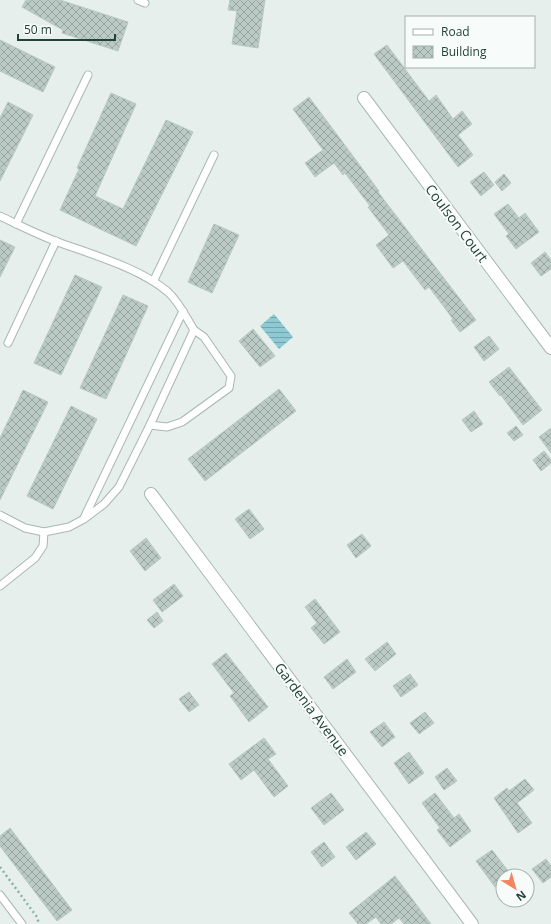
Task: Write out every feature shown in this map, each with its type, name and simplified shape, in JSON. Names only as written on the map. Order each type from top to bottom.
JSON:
[{"type":"street","name":"Coulson Court","points":[[364,98],[551,348]]},
{"type":"street","name":"Gardenia Avenue","points":[[151,494],[472,924]]},
{"type":"lane","points":[[16,224],[88,75]]},
{"type":"lane","points":[[154,280],[214,155]]},
{"type":"lane","points":[[0,216],[56,241],[116,263],[154,280],[170,294],[183,311],[194,330],[204,337],[231,376],[229,388],[182,422],[167,427],[150,425]]},
{"type":"lane","points":[[8,343],[56,241]]},
{"type":"lane","points":[[84,519],[183,311]]},
{"type":"lane","points":[[0,515],[25,528],[44,532],[69,527],[84,519],[104,504],[119,486],[150,425],[194,330]]},
{"type":"lane","points":[[0,586],[35,558],[43,546],[44,532]]},
{"type":"lane","points":[[0,895],[22,924]]},
{"type":"path","points":[[0,867],[37,917],[39,924]]},
{"type":"water","points":[[274,314],[293,337],[279,349],[260,326]]},
{"type":"building","points":[[26,0],[60,0],[128,22],[118,51],[62,33],[63,30],[22,7]]},
{"type":"building","points":[[230,0],[265,0],[258,48],[232,44],[237,11],[228,10]]},
{"type":"building","points":[[0,40],[55,67],[43,92],[0,71]]},
{"type":"building","points":[[387,45],[429,101],[436,95],[453,119],[462,111],[472,124],[458,135],[473,155],[458,167],[374,54]]},
{"type":"building","points":[[111,93],[136,104],[95,196],[123,209],[166,120],[193,132],[136,246],[60,210]]},
{"type":"building","points":[[309,97],[379,191],[378,192],[476,320],[460,332],[451,320],[453,319],[429,287],[425,290],[403,261],[393,268],[376,245],[389,235],[368,207],[370,206],[345,173],[343,175],[334,163],[315,177],[305,163],[323,150],[293,109]]},
{"type":"building","points":[[8,102],[33,115],[0,181],[0,118]]},
{"type":"building","points":[[484,172],[494,185],[481,196],[470,182]]},
{"type":"building","points":[[504,174],[511,183],[502,191],[495,182]]},
{"type":"building","points":[[508,204],[519,218],[525,213],[539,232],[516,249],[506,236],[509,234],[494,214]]},
{"type":"building","points":[[214,224],[239,235],[212,293],[188,282]]},
{"type":"building","points":[[0,240],[15,247],[0,277]]},
{"type":"building","points":[[545,252],[551,260],[551,269],[541,276],[531,263]]},
{"type":"building","points":[[75,275],[102,287],[61,375],[34,363]]},
{"type":"building","points":[[123,295],[148,306],[106,399],[80,388]]},
{"type":"building","points":[[253,329],[275,356],[260,367],[239,341]]},
{"type":"building","points":[[489,336],[499,349],[484,361],[474,347]]},
{"type":"building","points":[[509,367],[542,410],[523,425],[501,395],[500,396],[489,382]]},
{"type":"building","points":[[279,389],[296,411],[205,481],[188,459]]},
{"type":"building","points":[[23,390],[48,402],[0,500],[0,438]]},
{"type":"building","points":[[71,406],[97,419],[53,509],[27,496]]},
{"type":"building","points":[[474,411],[483,424],[471,432],[462,420]]},
{"type":"building","points":[[516,426],[523,435],[514,441],[507,433]]},
{"type":"building","points":[[551,428],[551,453],[539,437]]},
{"type":"building","points":[[544,451],[551,460],[551,463],[541,471],[533,460]]},
{"type":"building","points":[[249,509],[264,529],[250,539],[235,519]]},
{"type":"building","points":[[362,534],[371,546],[356,558],[347,545]]},
{"type":"building","points":[[146,538],[161,558],[145,571],[130,551]]},
{"type":"building","points":[[174,584],[183,596],[162,612],[153,600]]},
{"type":"building","points":[[315,599],[340,632],[324,644],[311,628],[317,623],[305,607]]},
{"type":"building","points":[[157,612],[163,621],[154,628],[147,620]]},
{"type":"building","points":[[387,642],[396,654],[375,671],[365,659]]},
{"type":"building","points":[[226,653],[268,707],[249,722],[230,696],[234,693],[212,664]]},
{"type":"building","points":[[347,659],[356,672],[333,689],[324,677]]},
{"type":"building","points":[[410,674],[418,685],[401,697],[393,686]]},
{"type":"building","points":[[189,692],[199,705],[189,712],[179,699]]},
{"type":"building","points":[[425,712],[434,723],[419,734],[410,723]]},
{"type":"building","points":[[384,722],[395,737],[382,747],[370,732]]},
{"type":"building","points":[[264,738],[276,754],[268,759],[288,786],[274,797],[254,770],[241,780],[229,764]]},
{"type":"building","points":[[409,752],[424,773],[409,784],[394,763]]},
{"type":"building","points":[[447,768],[457,781],[444,790],[435,777]]},
{"type":"building","points":[[525,779],[534,790],[517,803],[532,823],[518,833],[494,798],[507,788],[509,791]]},
{"type":"building","points":[[331,793],[344,810],[324,825],[311,808]]},
{"type":"building","points":[[435,793],[454,818],[459,814],[471,831],[450,847],[437,830],[440,828],[422,803]]},
{"type":"building","points":[[10,828],[72,910],[57,921],[0,846],[0,836]]},
{"type":"building","points":[[366,832],[376,844],[356,860],[346,847]]},
{"type":"building","points":[[324,842],[335,857],[322,867],[311,852]]},
{"type":"building","points":[[492,850],[506,868],[495,868],[495,887],[476,861]]},
{"type":"building","points":[[546,859],[551,866],[551,877],[543,883],[535,873],[535,868],[533,868]]},
{"type":"building","points":[[395,876],[431,924],[404,924],[399,918],[391,924],[381,924],[376,917],[366,924],[358,924],[349,913]]}]
